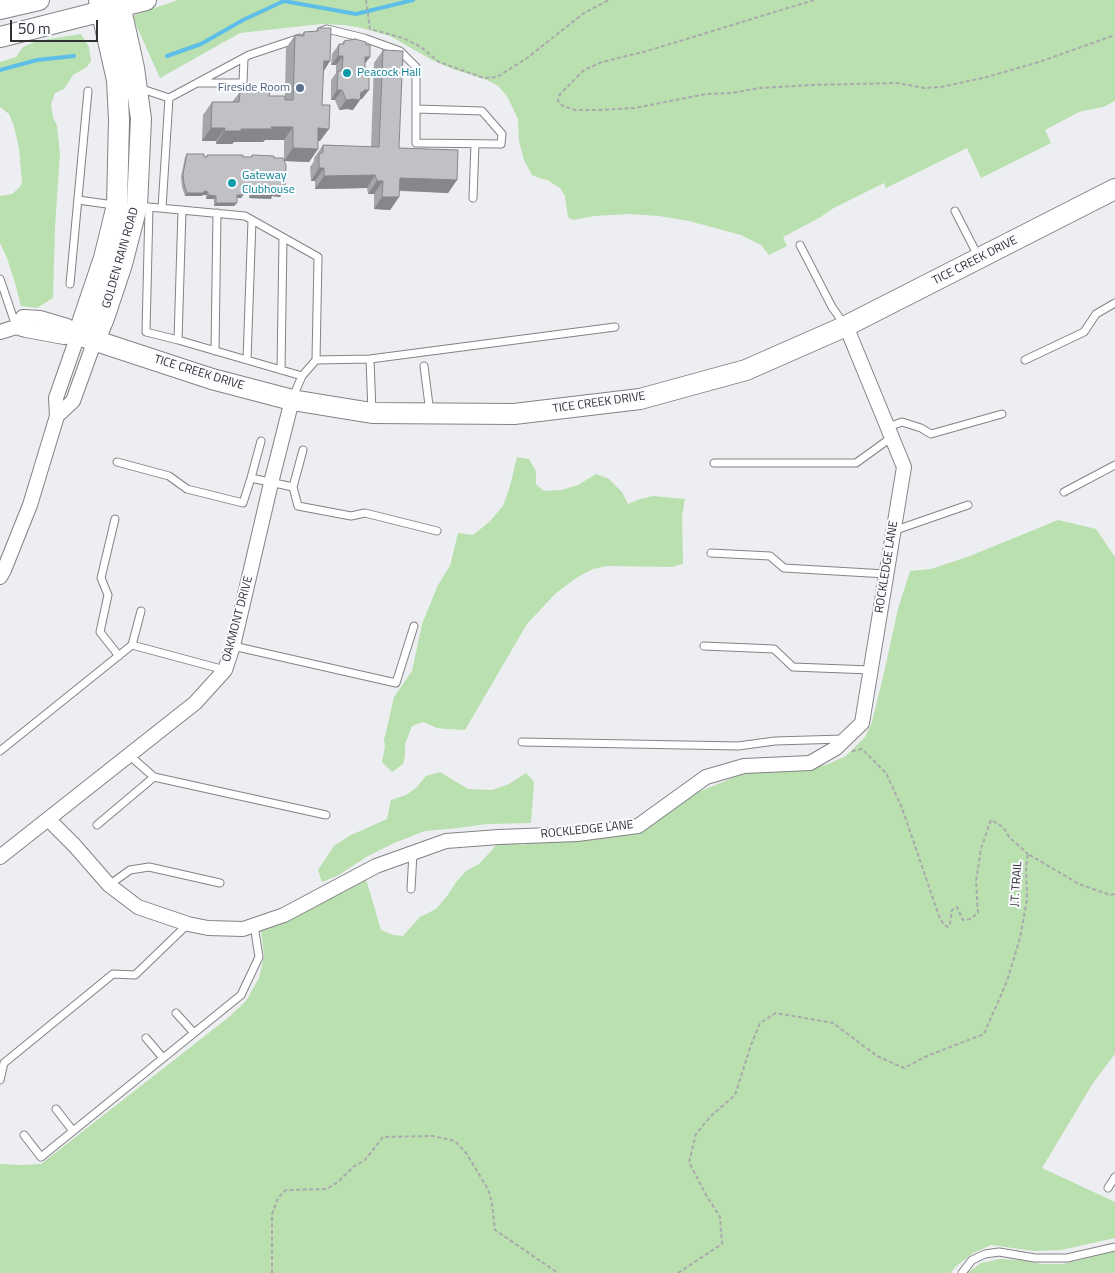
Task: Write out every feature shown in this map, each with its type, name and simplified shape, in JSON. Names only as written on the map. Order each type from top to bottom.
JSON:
[{"type":"street","points":[[0,9],[39,0]]},
{"type":"street","points":[[0,38],[50,25],[110,4],[146,0]]},
{"type":"street","name":"GOLDEN RAIN ROAD","points":[[110,4],[111,52],[117,80],[128,96]]},
{"type":"street","name":"GOLDEN RAIN ROAD","points":[[0,577],[30,506],[57,416],[73,401],[87,337],[104,318],[122,264],[134,206],[119,120],[128,96],[110,4]]},
{"type":"street","points":[[50,25],[79,25],[102,39],[111,52]]},
{"type":"street","name":"TICE CREEK DRIVE","points":[[16,327],[64,337],[87,337],[212,379],[292,400],[372,412],[514,414],[640,399],[746,370],[846,326],[1115,189]]},
{"type":"street","name":"ROCKLEDGE LANE","points":[[48,819],[75,846],[109,885],[138,907],[188,924],[208,928],[243,929],[284,915],[376,866],[446,841],[577,834],[638,826],[706,776],[744,766],[810,763],[836,748],[849,745],[862,723],[904,467],[846,326]]},
{"type":"street","points":[[0,332],[16,327]]},
{"type":"street","name":"OAKMONT DRIVE","points":[[0,858],[195,703],[225,670],[233,646],[292,400]]},
{"type":"lane","points":[[318,32],[327,29],[364,38],[400,51],[416,67],[416,109],[416,143],[501,144],[502,134],[482,111],[416,109]]},
{"type":"lane","points":[[128,96],[169,98],[249,55],[310,35]]},
{"type":"lane","points":[[196,84],[243,83],[244,58]]},
{"type":"lane","points":[[70,284],[88,91]]},
{"type":"lane","points":[[162,208],[169,98]]},
{"type":"lane","points":[[473,198],[475,144]]},
{"type":"lane","points":[[78,200],[245,216],[318,257],[316,360],[302,376],[292,400]]},
{"type":"lane","points":[[134,206],[146,332],[302,376]]},
{"type":"lane","points":[[178,340],[182,210]]},
{"type":"lane","points":[[955,211],[979,258]]},
{"type":"lane","points":[[215,351],[217,213]]},
{"type":"lane","points":[[247,360],[252,220]]},
{"type":"lane","points":[[281,370],[284,238]]},
{"type":"lane","points":[[800,245],[832,307],[846,326]]},
{"type":"lane","points":[[0,279],[16,327]]},
{"type":"lane","points":[[1024,360],[1084,332],[1096,314],[1115,303]]},
{"type":"lane","points":[[316,360],[370,359],[615,327]]},
{"type":"lane","points":[[370,359],[372,412]]},
{"type":"lane","points":[[424,366],[430,413]]},
{"type":"lane","points":[[714,463],[856,463],[902,422],[921,428],[931,434],[1002,414]]},
{"type":"lane","points":[[117,462],[169,476],[187,489],[243,502],[261,441]]},
{"type":"lane","points":[[303,450],[293,486],[298,506],[350,516],[365,513],[437,531]]},
{"type":"lane","points":[[1064,492],[1115,465]]},
{"type":"lane","points":[[251,478],[293,486]]},
{"type":"lane","points":[[893,531],[968,505]]},
{"type":"lane","points":[[115,520],[101,578],[108,595],[100,632],[119,656]]},
{"type":"lane","points":[[711,553],[770,556],[784,568],[886,574]]},
{"type":"lane","points":[[0,750],[132,645],[141,611]]},
{"type":"lane","points":[[233,646],[396,683],[414,626]]},
{"type":"lane","points":[[132,645],[225,670]]},
{"type":"lane","points":[[704,646],[774,649],[793,667],[870,670]]},
{"type":"lane","points":[[522,742],[738,746],[775,741],[849,745]]},
{"type":"lane","points":[[129,755],[154,777],[326,815]]},
{"type":"lane","points":[[97,825],[154,777]]},
{"type":"lane","points":[[411,889],[413,853]]},
{"type":"lane","points":[[109,885],[130,870],[149,867],[220,883]]},
{"type":"lane","points":[[0,1080],[4,1062],[113,974],[135,975],[188,924]]},
{"type":"lane","points":[[24,1135],[41,1157],[240,995],[259,957],[254,925]]},
{"type":"lane","points":[[176,1013],[194,1033]]},
{"type":"lane","points":[[146,1038],[163,1058]]},
{"type":"lane","points":[[56,1109],[73,1131]]},
{"type":"lane","points":[[1108,1188],[1115,1177]]},
{"type":"lane","points":[[962,1273],[972,1260],[985,1254],[999,1252],[1035,1258],[1067,1258],[1115,1247]]},
{"type":"path","points":[[366,0],[370,29],[402,38],[421,48],[439,62],[484,78],[498,77],[527,58],[584,13],[609,0]]},
{"type":"path","points":[[814,0],[647,51],[602,62],[584,70],[560,94],[558,101],[563,106],[575,110],[599,110],[635,108],[706,94],[731,93],[760,88],[897,83],[924,88],[941,87],[987,77],[1039,62],[1115,35]]},
{"type":"path","points":[[849,745],[862,750],[886,773],[902,808],[938,916],[944,925],[948,927],[952,910],[957,907],[963,920],[970,919],[978,913],[976,882],[981,849],[991,820],[1003,827],[1010,838],[1028,854]]},
{"type":"path","name":"J.T. TRAIL","points":[[678,1273],[722,1244],[720,1217],[689,1162],[696,1134],[711,1116],[735,1095],[760,1023],[776,1013],[833,1023],[877,1056],[904,1068],[927,1056],[984,1034],[1007,981],[1020,938],[1027,899],[1026,867],[1028,854],[1079,884],[1110,895],[1115,894]]},
{"type":"path","points":[[272,1273],[272,1214],[278,1198],[286,1190],[327,1189],[364,1160],[383,1137],[433,1136],[455,1141],[466,1153],[488,1189],[492,1203],[495,1230],[558,1273]]},
{"type":"green space","points":[[178,0],[1115,0],[1115,101],[1103,107],[1079,112],[1045,130],[1051,143],[981,178],[967,148],[886,188],[884,183],[832,209],[783,237],[787,246],[769,255],[761,245],[741,235],[689,221],[629,214],[595,216],[573,220],[568,217],[565,196],[560,188],[547,180],[532,175],[524,160],[519,141],[518,119],[507,96],[498,86],[487,80],[432,60],[390,36],[345,25],[321,24],[240,33],[160,78],[132,16]]},
{"type":"green space","points":[[81,34],[89,47],[91,61],[87,67],[73,75],[64,89],[55,93],[51,104],[57,126],[60,154],[53,298],[37,308],[21,306],[7,258],[0,243],[0,196],[12,194],[20,187],[22,182],[19,149],[14,126],[9,114],[0,107],[0,62],[16,57],[23,47],[37,41]]},
{"type":"green space","points":[[517,457],[529,459],[536,471],[536,484],[544,491],[561,490],[578,485],[596,474],[609,479],[622,492],[628,504],[653,496],[685,499],[682,516],[683,564],[672,567],[607,566],[593,569],[576,578],[555,594],[527,624],[465,730],[437,728],[423,722],[412,726],[405,744],[403,764],[392,772],[382,762],[385,747],[384,740],[394,697],[412,671],[422,624],[438,585],[450,566],[458,533],[473,535],[489,522],[503,506]]},
{"type":"green space","points":[[1058,520],[1096,529],[1115,557],[1115,1054],[1093,1083],[1042,1168],[1115,1202],[1115,1238],[1061,1250],[1034,1251],[991,1245],[973,1253],[955,1267],[951,1273],[0,1273],[0,1164],[41,1164],[229,1017],[246,1001],[259,978],[264,956],[261,930],[291,920],[322,901],[366,879],[381,930],[393,935],[403,936],[420,917],[436,909],[466,871],[479,864],[501,840],[524,845],[530,840],[613,837],[632,833],[694,794],[737,776],[760,771],[826,765],[846,756],[865,737],[872,722],[898,609],[910,571],[931,569],[970,556]]},
{"type":"green space","points":[[440,772],[468,789],[492,790],[509,784],[526,773],[534,782],[531,823],[487,824],[425,831],[394,843],[368,856],[337,876],[322,882],[318,870],[334,846],[349,836],[387,819],[391,800],[406,795],[416,788],[426,776]]},
{"type":"green space","points":[[1115,1251],[1115,1273],[967,1273],[981,1263],[999,1259],[1021,1260],[1042,1264],[1063,1264]]},
{"type":"building","points":[[318,28],[331,28],[330,61],[324,61],[322,105],[330,105],[329,129],[318,128],[318,149],[293,148],[293,127],[241,129],[241,131],[224,131],[225,128],[211,128],[212,102],[239,102],[240,92],[270,92],[269,96],[285,96],[285,100],[293,100],[295,35],[304,36],[304,32],[318,31]]},
{"type":"building","name":"Peacock Hall","points":[[355,39],[370,45],[370,57],[365,57],[365,71],[369,71],[369,90],[361,92],[360,100],[346,100],[342,90],[337,90],[338,71],[342,71],[343,56],[338,56],[339,44]]},
{"type":"building","points":[[383,50],[403,51],[399,148],[458,150],[457,180],[400,178],[399,197],[382,197],[383,181],[377,181],[375,175],[324,176],[324,168],[319,168],[319,154],[323,152],[323,145],[379,147]]},
{"type":"building","name":"Gateway Clubhouse","points":[[187,154],[204,154],[204,157],[207,157],[207,155],[243,155],[243,157],[252,157],[252,155],[283,158],[286,165],[285,185],[282,193],[251,195],[251,192],[243,191],[243,195],[237,195],[237,203],[216,203],[216,196],[208,195],[208,192],[187,193],[183,174]]},
{"type":"waterway","points":[[167,56],[201,44],[243,20],[284,1],[356,14],[413,0]]},
{"type":"waterway","points":[[0,70],[37,60],[74,56]]},
{"type":"place","name":"Peacock Hall","points":[[347,73]]},
{"type":"place","name":"Fireside Room","points":[[300,88]]},
{"type":"place","name":"Gateway Clubhouse","points":[[232,183]]}]
